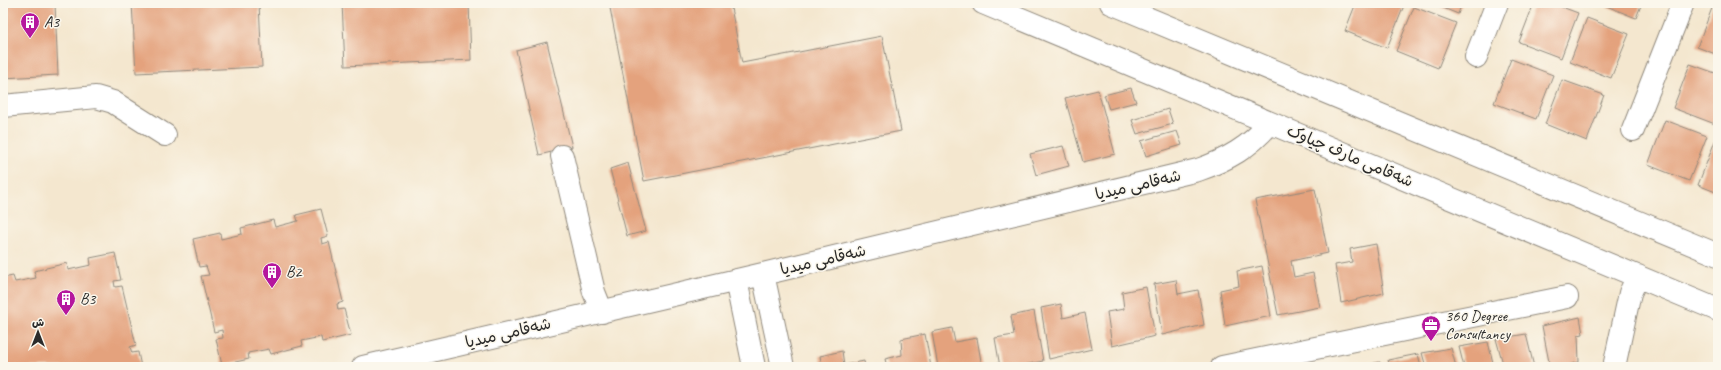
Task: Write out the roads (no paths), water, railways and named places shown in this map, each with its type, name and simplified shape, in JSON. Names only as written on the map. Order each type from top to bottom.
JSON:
[{"type":"street","name":"شەقامی مارف چیاوک","points":[[983,3],[1718,310]]},
{"type":"street","points":[[1111,3],[1718,255]]},
{"type":"street","points":[[1476,57],[1497,3]]},
{"type":"street","points":[[1633,130],[1683,3]]},
{"type":"street","points":[[3,106],[96,97],[113,102],[165,135]]},
{"type":"street","name":"شەقامی میدیا","points":[[363,367],[602,312],[1198,170],[1220,162],[1240,151],[1259,136],[1270,123]]},
{"type":"street","points":[[562,156],[594,292],[602,312]]},
{"type":"street","points":[[763,274],[783,367]]},
{"type":"street","points":[[1614,367],[1630,293],[1638,276]]},
{"type":"street","points":[[736,280],[754,367]]},
{"type":"street","points":[[1222,367],[1567,297]]},
{"type":"place","name":"A3","points":[[30,39]]},
{"type":"place","name":"B2","points":[[272,289]]},
{"type":"place","name":"B3","points":[[66,316]]},
{"type":"place","name":"360 Degree Consultancy","points":[[1431,342]]}]
